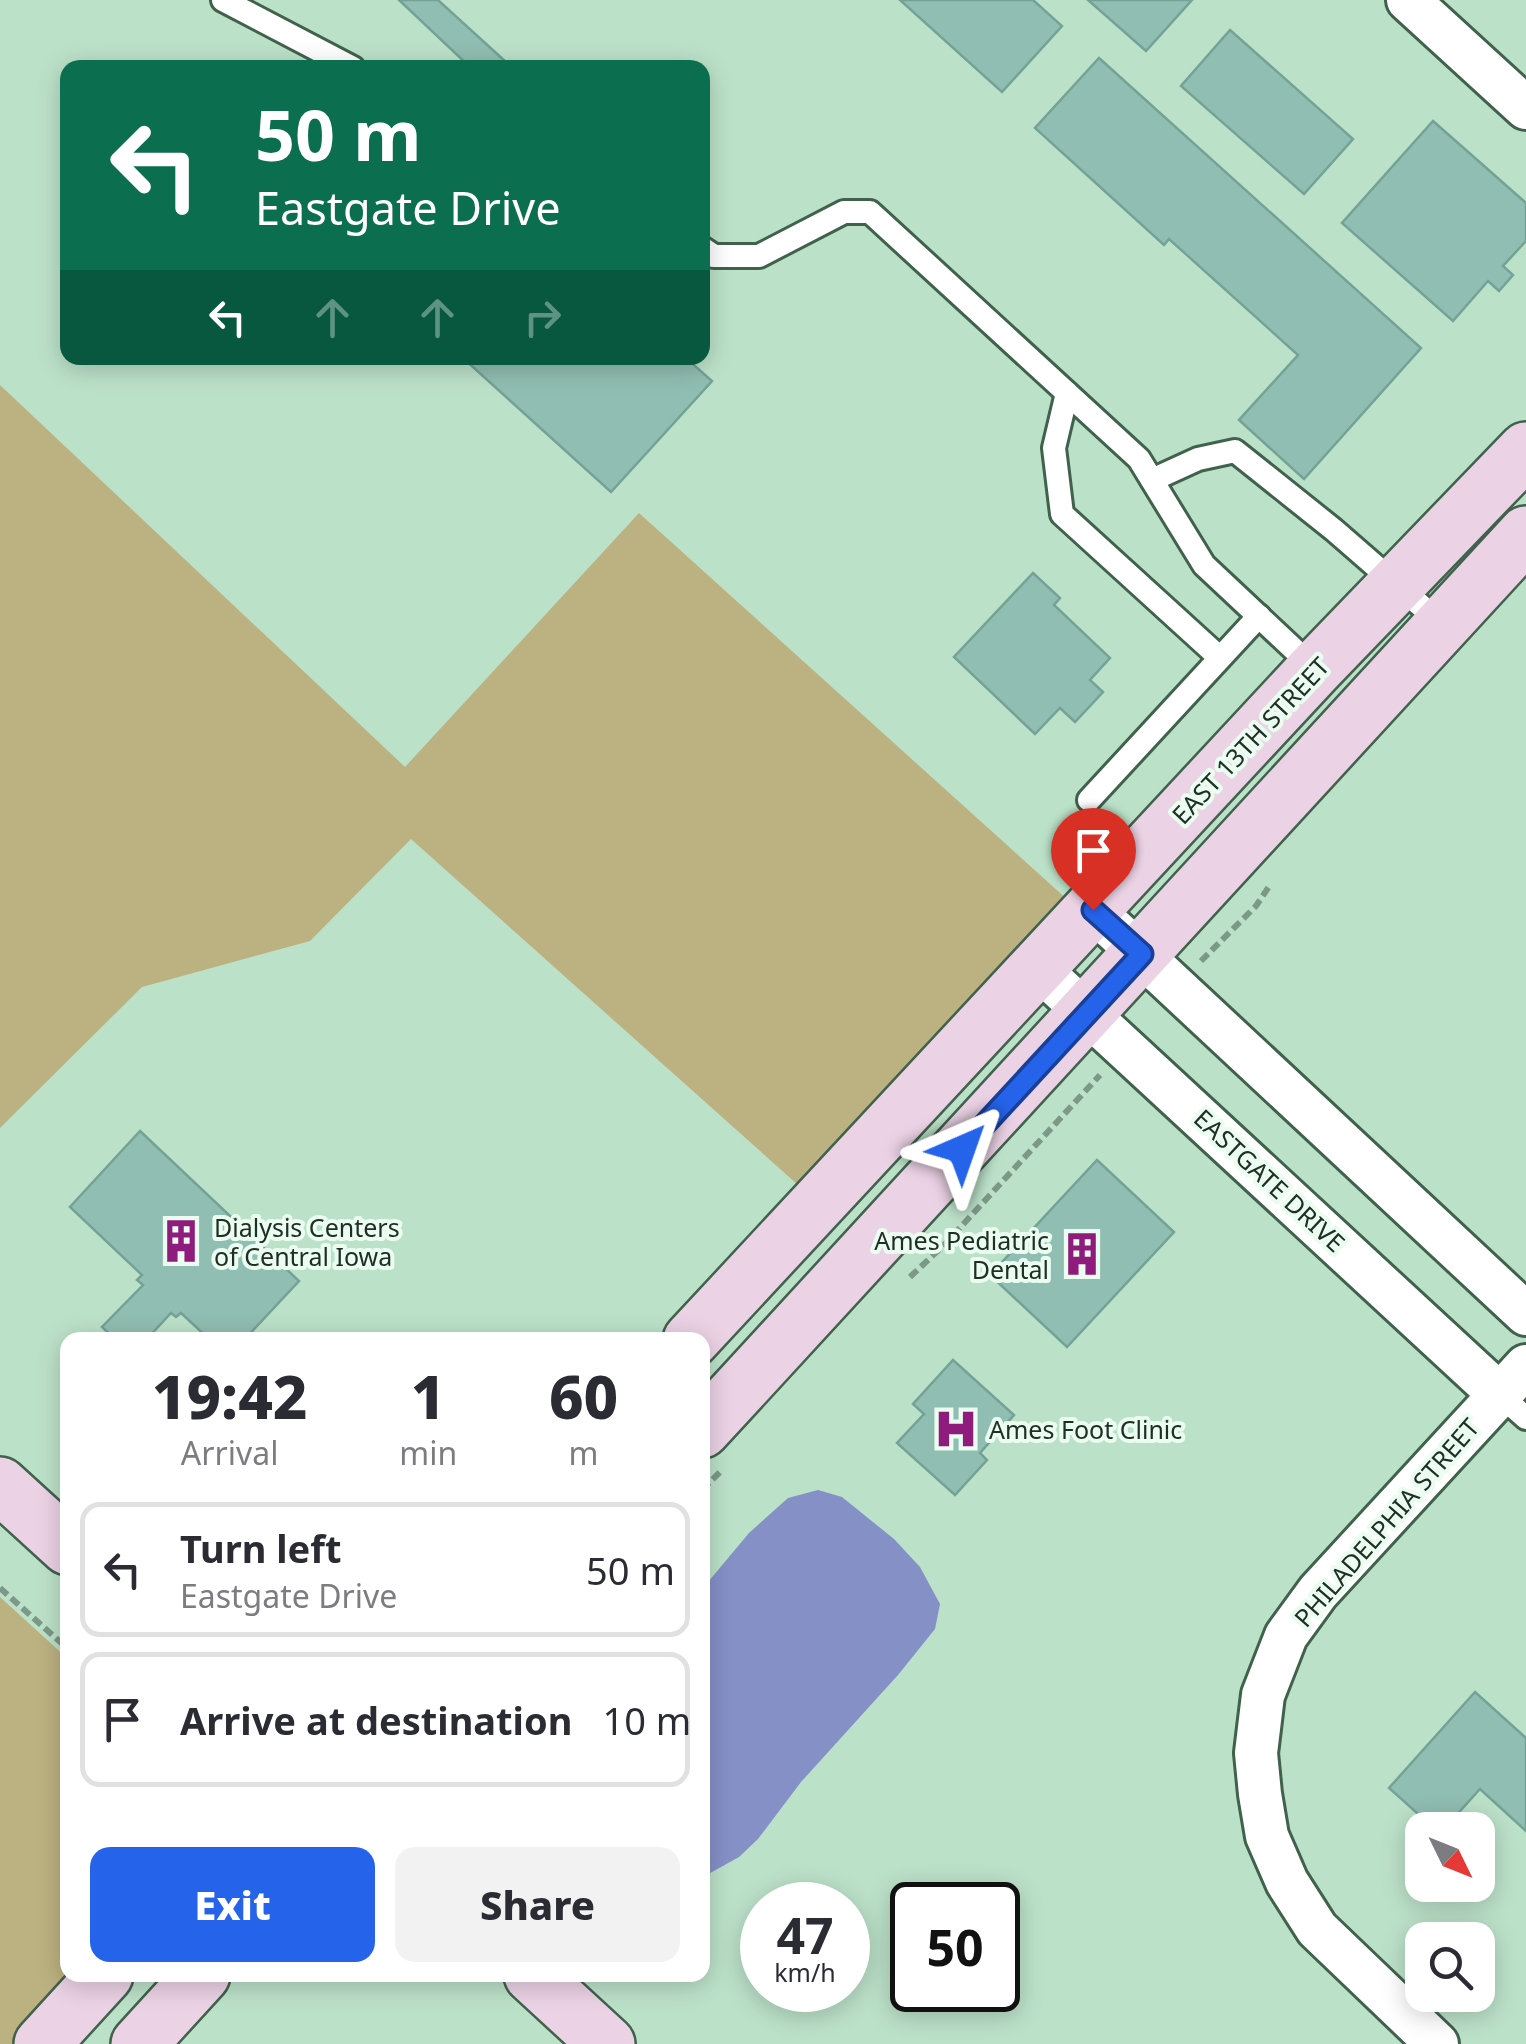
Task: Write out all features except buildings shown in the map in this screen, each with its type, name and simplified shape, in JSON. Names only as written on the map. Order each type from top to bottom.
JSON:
[{"type":"main road","name":"EAST 13TH STREET","points":[[698,1332],[1316,668],[1526,450]]},
{"type":"main road","points":[[710,1421],[1526,534]]},
{"type":"main road","points":[[0,1485],[60,1540]]},
{"type":"main road","points":[[42,2044],[99,1982]]},
{"type":"main road","points":[[138,2044],[196,1982]]},
{"type":"main road","points":[[540,1982],[606,2044]]},
{"type":"street","points":[[1408,0],[1526,108]]},
{"type":"street","points":[[1093,910],[1526,1314]]},
{"type":"street","name":"EASTGATE DRIVE","points":[[1038,968],[1517,1393]]},
{"type":"street","name":"PHILADELPHIA STREET","points":[[1437,2044],[1318,1929],[1287,1882],[1267,1836],[1256,1754],[1263,1696],[1286,1636],[1328,1580],[1517,1393]]},
{"type":"lane","points":[[222,0],[338,60]]},
{"type":"lane","points":[[710,253],[760,256],[844,212],[870,212],[1139,459],[1204,564],[1316,668]]},
{"type":"lane","points":[[1067,393],[1054,448],[1062,514],[1219,657]]},
{"type":"lane","points":[[1152,480],[1198,459],[1236,451],[1442,624]]},
{"type":"lane","points":[[1089,800],[1259,616]]},
{"type":"path","points":[[0,1588],[60,1642]]},
{"type":"shaded area","points":[[0,385],[405,767],[639,513],[1069,901],[798,1185],[411,839],[310,941],[142,987],[0,1128]]},
{"type":"shaded area","points":[[0,1597],[60,1652],[60,1982],[72,1982],[15,2044],[0,2044]]},
{"type":"water","points":[[818,1490],[842,1497],[894,1539],[920,1567],[940,1604],[935,1629],[801,1782],[758,1839],[739,1857],[710,1873],[710,1580],[749,1533],[788,1498]]},
{"type":"place","name":"Dialysis Centers of Central Iowa","points":[[181,1241]]},
{"type":"place","name":"Ames Pediatric Dental","points":[[1082,1254]]},
{"type":"place","name":"Ames Foot Clinic","points":[[956,1429]]},
{"type":"route","points":[[962,1149],[1142,954],[1093,910]]}]
